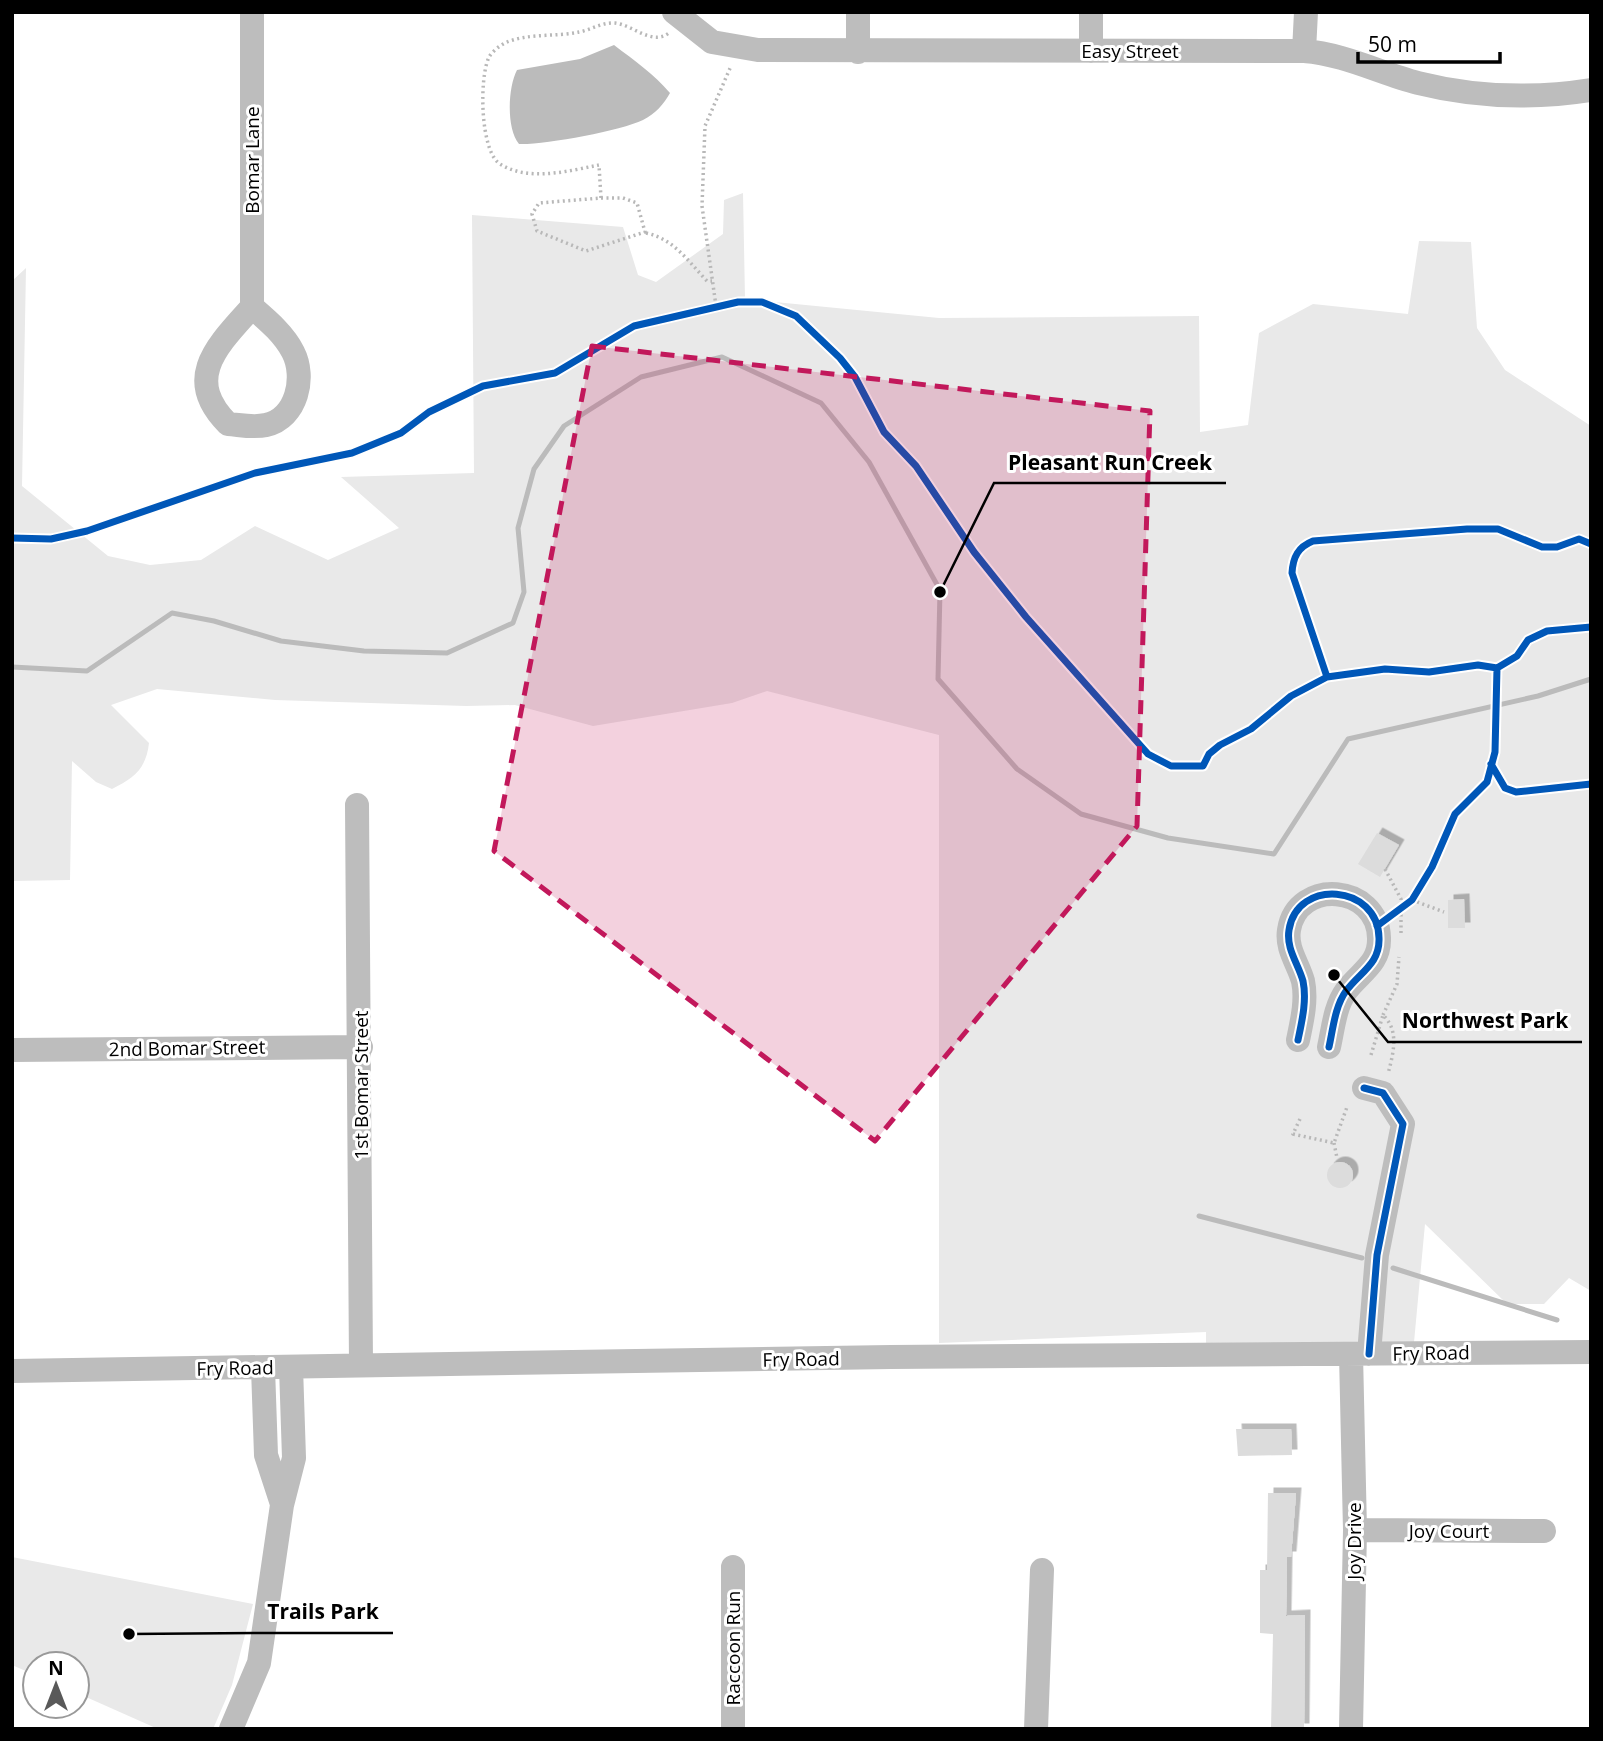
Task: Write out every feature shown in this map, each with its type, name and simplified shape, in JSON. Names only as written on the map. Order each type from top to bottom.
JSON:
[{"type":"street","name":"Bomar Lane","points":[[252,12],[252,307]]},
{"type":"street","points":[[858,12],[858,52]]},
{"type":"street","points":[[1091,12],[1091,51]]},
{"type":"street","points":[[1304,51],[1306,12]]},
{"type":"street","name":"Easy Street","points":[[679,16],[712,42],[732,47],[858,52],[1304,51],[1322,52],[1420,83],[1456,90],[1538,95],[1591,90]]},
{"type":"street","points":[[252,307],[275,328],[293,352],[299,370],[297,393],[289,411],[269,425],[228,424],[215,411],[207,391],[205,372],[215,351],[252,307]]},
{"type":"street","name":"1st Bomar Street","points":[[358,805],[361,1365]]},
{"type":"street","points":[[1298,1040],[1304,1012],[1304,985],[1290,951],[1289,930],[1295,911],[1314,897],[1336,893],[1357,898],[1375,915],[1378,953],[1340,1003],[1329,1047]]},
{"type":"street","name":"2nd Bomar Street","points":[[12,1050],[361,1047]]},
{"type":"street","name":"Joy Drive","points":[[1351,1729],[1360,1354],[1403,1124],[1373,1091]]},
{"type":"street","name":"Fry Road","points":[[12,1371],[1591,1352]]},
{"type":"street","points":[[231,1729],[260,1663],[282,1505],[294,1458],[291,1367]]},
{"type":"street","points":[[263,1368],[267,1455],[282,1505]]},
{"type":"street","name":"Joy Court","points":[[1355,1530],[1544,1531]]},
{"type":"street","name":"Raccoon Run","points":[[733,1567],[733,1729]]},
{"type":"street","points":[[1036,1729],[1042,1570]]},
{"type":"path","points":[[601,198],[599,165],[528,174],[511,170],[494,159],[489,151],[484,118],[485,73],[489,57],[506,42],[569,34],[609,23],[652,38],[664,37],[679,16]]},
{"type":"path","points":[[716,306],[702,206],[705,126],[732,64],[732,47]]},
{"type":"path","points":[[645,232],[637,203],[623,198],[545,201],[535,207],[533,222],[537,231],[550,239],[586,251],[645,232],[661,236],[676,246],[707,281],[712,281]]},
{"type":"path","points":[[705,309],[727,304]]},
{"type":"path","points":[[1377,926],[1412,900],[1418,891]]},
{"type":"path","points":[[1412,900],[1444,912]]},
{"type":"path","points":[[1371,1055],[1383,1015],[1390,1021],[1395,1046],[1373,1091]]},
{"type":"path","points":[[1337,1158],[1334,1143],[1347,1107]]},
{"type":"path","points":[[1300,1119],[1293,1134],[1334,1143]]},
{"type":"highlighted area","points":[[592,346],[1150,411],[1137,826],[875,1141],[494,851]]},
{"type":"shaded area","points":[[614,45],[670,93],[659,108],[643,120],[617,129],[563,140],[519,144],[510,118],[512,86],[517,70],[580,59]]},
{"type":"shaded area","points":[[743,193],[745,299],[939,318],[1199,316],[1200,432],[1248,425],[1259,333],[1313,304],[1408,314],[1419,241],[1471,242],[1477,328],[1505,370],[1591,426],[1591,1291],[1569,1278],[1544,1304],[1507,1304],[1425,1224],[1413,1353],[1206,1355],[1206,1332],[939,1343],[939,735],[767,691],[732,703],[593,726],[515,705],[275,700],[157,689],[111,705],[149,743],[145,760],[138,772],[112,789],[96,782],[72,761],[70,880],[12,881],[12,281],[26,268],[22,486],[108,556],[150,565],[201,560],[255,526],[328,560],[399,528],[341,477],[474,473],[472,215],[623,227],[638,275],[656,282],[723,234],[724,200]]},
{"type":"shaded area","points":[[12,1557],[253,1604],[232,1685],[213,1729],[158,1729],[91,1699],[91,1650],[21,1650],[21,1669],[12,1665]]},
{"type":"building","points":[[1377,833],[1399,845],[1380,877],[1358,864]]},
{"type":"building","points":[[1464,899],[1465,928],[1448,928],[1448,900]]},
{"type":"building","points":[[1340,1162],[1350,1165],[1353,1175],[1350,1185],[1340,1188],[1330,1185],[1327,1175],[1330,1165]]},
{"type":"building","points":[[1236,1429],[1291,1429],[1292,1455],[1238,1456]]},
{"type":"building","points":[[1268,1493],[1296,1493],[1291,1557],[1287,1557],[1286,1616],[1305,1615],[1304,1729],[1271,1729],[1273,1634],[1260,1633],[1260,1570],[1267,1570]]},
{"type":"waterway","points":[[12,667],[87,671],[172,613],[214,621],[281,641],[364,651],[447,653],[513,623],[524,592],[518,528],[534,469],[564,426],[641,377],[722,357],[821,403],[869,462],[940,590],[938,679],[1017,769],[1081,814],[1168,838],[1274,854],[1348,739],[1538,696],[1591,679]]},
{"type":"waterway","points":[[1199,1216],[1362,1258]]},
{"type":"waterway","points":[[1393,1268],[1557,1320]]},
{"type":"cycle path","points":[[12,538],[51,539],[87,531],[255,473],[352,453],[401,433],[429,412],[483,386],[555,373],[634,326],[738,302],[762,302],[796,316],[840,358],[855,377],[884,432],[916,466],[974,552],[1026,617],[1148,754],[1171,766],[1203,766],[1209,754],[1220,745],[1251,729],[1291,696],[1327,677],[1385,669],[1429,672],[1478,665],[1497,668],[1517,656],[1528,640],[1547,631],[1591,627]]},
{"type":"cycle path","points":[[1327,677],[1292,573],[1297,553],[1308,543],[1467,529],[1498,529],[1542,547],[1557,547],[1579,539],[1591,544]]},
{"type":"cycle path","points":[[1377,926],[1412,900],[1432,867],[1455,814],[1487,782],[1495,752],[1497,668]]},
{"type":"cycle path","points":[[1491,764],[1505,788],[1516,792],[1591,784]]},
{"type":"cycle path","points":[[1298,1040],[1304,988],[1291,950],[1289,930],[1295,913],[1306,902],[1321,895],[1337,894],[1352,898],[1366,907],[1375,920],[1379,938],[1373,961],[1342,997],[1329,1047]]},
{"type":"cycle path","points":[[1364,1088],[1383,1093],[1403,1124],[1377,1255],[1369,1354]]},
{"type":"place","name":"Pleasant Run Creek","points":[[940,592]]},
{"type":"place","name":"Northwest Park","points":[[1334,975]]},
{"type":"place","name":"Trails Park","points":[[129,1634]]}]
